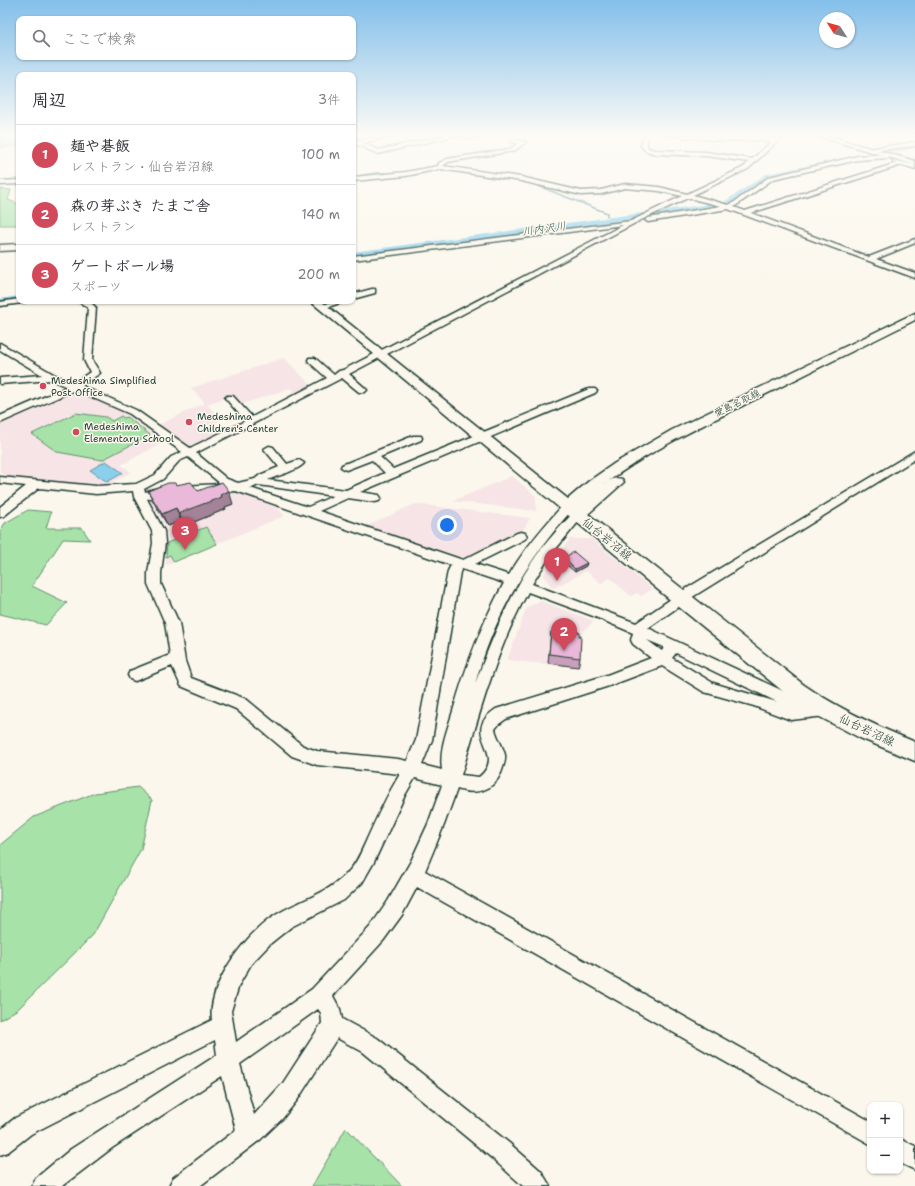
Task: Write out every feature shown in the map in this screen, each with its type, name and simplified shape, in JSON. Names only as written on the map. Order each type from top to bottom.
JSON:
[{"type":"main road","points":[[0,248],[16,247]]},
{"type":"main road","name":"仙台岩沼線","points":[[319,304],[819,710],[915,752]]},
{"type":"main road","name":"愛島名取線","points":[[573,511],[586,490],[612,470],[670,436],[915,316]]},
{"type":"main road","name":"愛島名取線","points":[[573,511],[600,494],[638,465],[667,447],[786,388],[915,328]]},
{"type":"street","points":[[565,189],[581,193],[601,192],[612,189]]},
{"type":"street","points":[[657,189],[723,204],[915,276]]},
{"type":"street","points":[[139,492],[159,477],[175,459],[251,422],[380,353],[635,221],[700,189]]},
{"type":"street","points":[[685,207],[735,204],[755,189]]},
{"type":"street","points":[[745,213],[820,189]]},
{"type":"street","points":[[356,258],[616,222],[639,222],[723,204]]},
{"type":"street","points":[[655,211],[678,208]]},
{"type":"street","points":[[870,260],[915,241]]},
{"type":"street","points":[[356,296],[372,291]]},
{"type":"street","points":[[0,304],[16,302]]},
{"type":"street","points":[[0,420],[74,387],[95,373],[88,360],[92,308],[88,304]]},
{"type":"street","points":[[0,346],[52,377],[134,412],[188,452],[223,481],[576,604],[640,630],[819,710]]},
{"type":"street","points":[[312,360],[332,378]]},
{"type":"street","points":[[342,373],[362,390]]},
{"type":"street","points":[[0,381],[52,377]]},
{"type":"street","points":[[309,511],[392,474],[592,391]]},
{"type":"street","points":[[230,398],[251,422]]},
{"type":"street","points":[[346,467],[417,438]]},
{"type":"street","points":[[269,449],[286,468]]},
{"type":"street","points":[[819,710],[790,712],[710,688],[663,660],[638,640],[640,630],[642,625],[680,598],[915,454]]},
{"type":"street","points":[[373,456],[392,474]]},
{"type":"street","points":[[259,482],[264,477],[299,463]]},
{"type":"street","points":[[0,480],[96,490],[139,492],[237,487],[259,482],[375,498]]},
{"type":"street","points":[[0,513],[36,484]]},
{"type":"street","points":[[139,492],[155,524],[158,537],[154,578],[156,589],[172,623],[179,667],[186,682],[241,704],[298,750],[317,758],[364,761],[411,769],[470,784],[482,783],[491,776],[496,766],[497,756],[489,737],[488,730],[495,717],[609,680],[663,660],[674,645]]},
{"type":"street","points":[[44,1186],[62,1170],[111,1136],[228,1059],[320,995],[378,933],[395,908],[414,875],[431,838],[490,661],[510,613],[518,584],[548,550],[573,511]]},
{"type":"street","points":[[248,1134],[228,1059],[221,1011],[230,981],[244,957],[264,936],[284,920],[338,894],[356,877],[368,856],[424,740],[454,571],[461,564],[521,536]]},
{"type":"street","points":[[135,675],[178,658]]},
{"type":"street","points":[[414,875],[867,1131]]},
{"type":"street","points":[[181,1186],[248,1134],[274,1110],[301,1074],[333,1025],[330,1009],[320,995]]},
{"type":"street","points":[[0,1144],[23,1126],[223,1025]]},
{"type":"street","points":[[333,1025],[370,1045],[501,1151],[533,1179],[538,1186]]},
{"type":"street","points":[[903,1152],[915,1159]]},
{"type":"shaded area","points":[[284,358],[312,386],[296,394],[290,388],[240,405],[231,396],[207,404],[221,420],[205,427],[217,435],[196,446],[188,447],[158,425],[205,403],[191,388]]},
{"type":"shaded area","name":"Medeshima Elementary School","points":[[70,391],[112,406],[128,415],[164,442],[121,465],[131,472],[102,488],[4,476],[0,472],[0,423]]},
{"type":"shaded area","points":[[512,476],[536,496],[536,511],[453,501]]},
{"type":"shaded area","points":[[229,490],[278,507],[284,516],[166,565],[167,535],[165,526],[150,501],[154,495]]},
{"type":"shaded area","points":[[415,504],[530,518],[522,532],[466,559],[367,526]]},
{"type":"shaded area","points":[[570,539],[592,539],[652,589],[641,596],[637,593],[631,596],[610,578],[601,583],[586,571],[554,588],[543,575]]},
{"type":"shaded area","points":[[541,601],[594,621],[582,632],[581,668],[507,660],[527,607]]},
{"type":"green space","points":[[0,189],[11,190],[8,200],[16,203],[16,225],[0,225]]},
{"type":"green space","points":[[76,413],[106,417],[112,421],[121,416],[124,418],[127,417],[150,435],[102,460],[57,452],[32,434]]},
{"type":"green space","points":[[28,510],[51,512],[46,528],[82,528],[90,540],[63,539],[32,586],[67,603],[46,625],[0,614],[0,531],[5,523]]},
{"type":"green space","points":[[206,527],[217,544],[174,562],[170,555],[166,557],[167,543]]},
{"type":"green space","points":[[138,787],[152,800],[141,849],[93,935],[18,1009],[0,1020],[0,845],[34,817],[95,793]]},
{"type":"green space","points":[[346,1128],[402,1186],[312,1186]]},
{"type":"water","points":[[106,461],[123,473],[107,482],[90,470]]},
{"type":"building","points":[[191,482],[198,491],[222,482],[229,491],[220,495],[222,497],[179,513],[176,508],[162,514],[148,491],[168,483],[175,483],[176,485]]},
{"type":"building","points":[[574,552],[587,563],[575,569],[563,558]]},
{"type":"building","points":[[555,628],[579,632],[579,636],[581,636],[580,658],[549,654],[551,632],[555,633]]},
{"type":"waterway","points":[[547,189],[607,213],[607,216]]},
{"type":"waterway","name":"川内沢川","points":[[356,255],[726,204],[749,189]]},
{"type":"waterway","name":"川内沢川","points":[[0,302],[16,299]]},
{"type":"place","name":"Medeshima Simplified Post Office","points":[[43,386]]},
{"type":"place","name":"Medeshima Children's Center","points":[[189,422]]},
{"type":"place","name":"Medeshima Elementary School","points":[[76,432]]},
{"type":"place","name":"ゲートボール場","points":[[185,550]]},
{"type":"place","name":"麺や碁飯","points":[[557,581]]},
{"type":"place","name":"森の芽ぶき たまご舎","points":[[564,651]]}]
